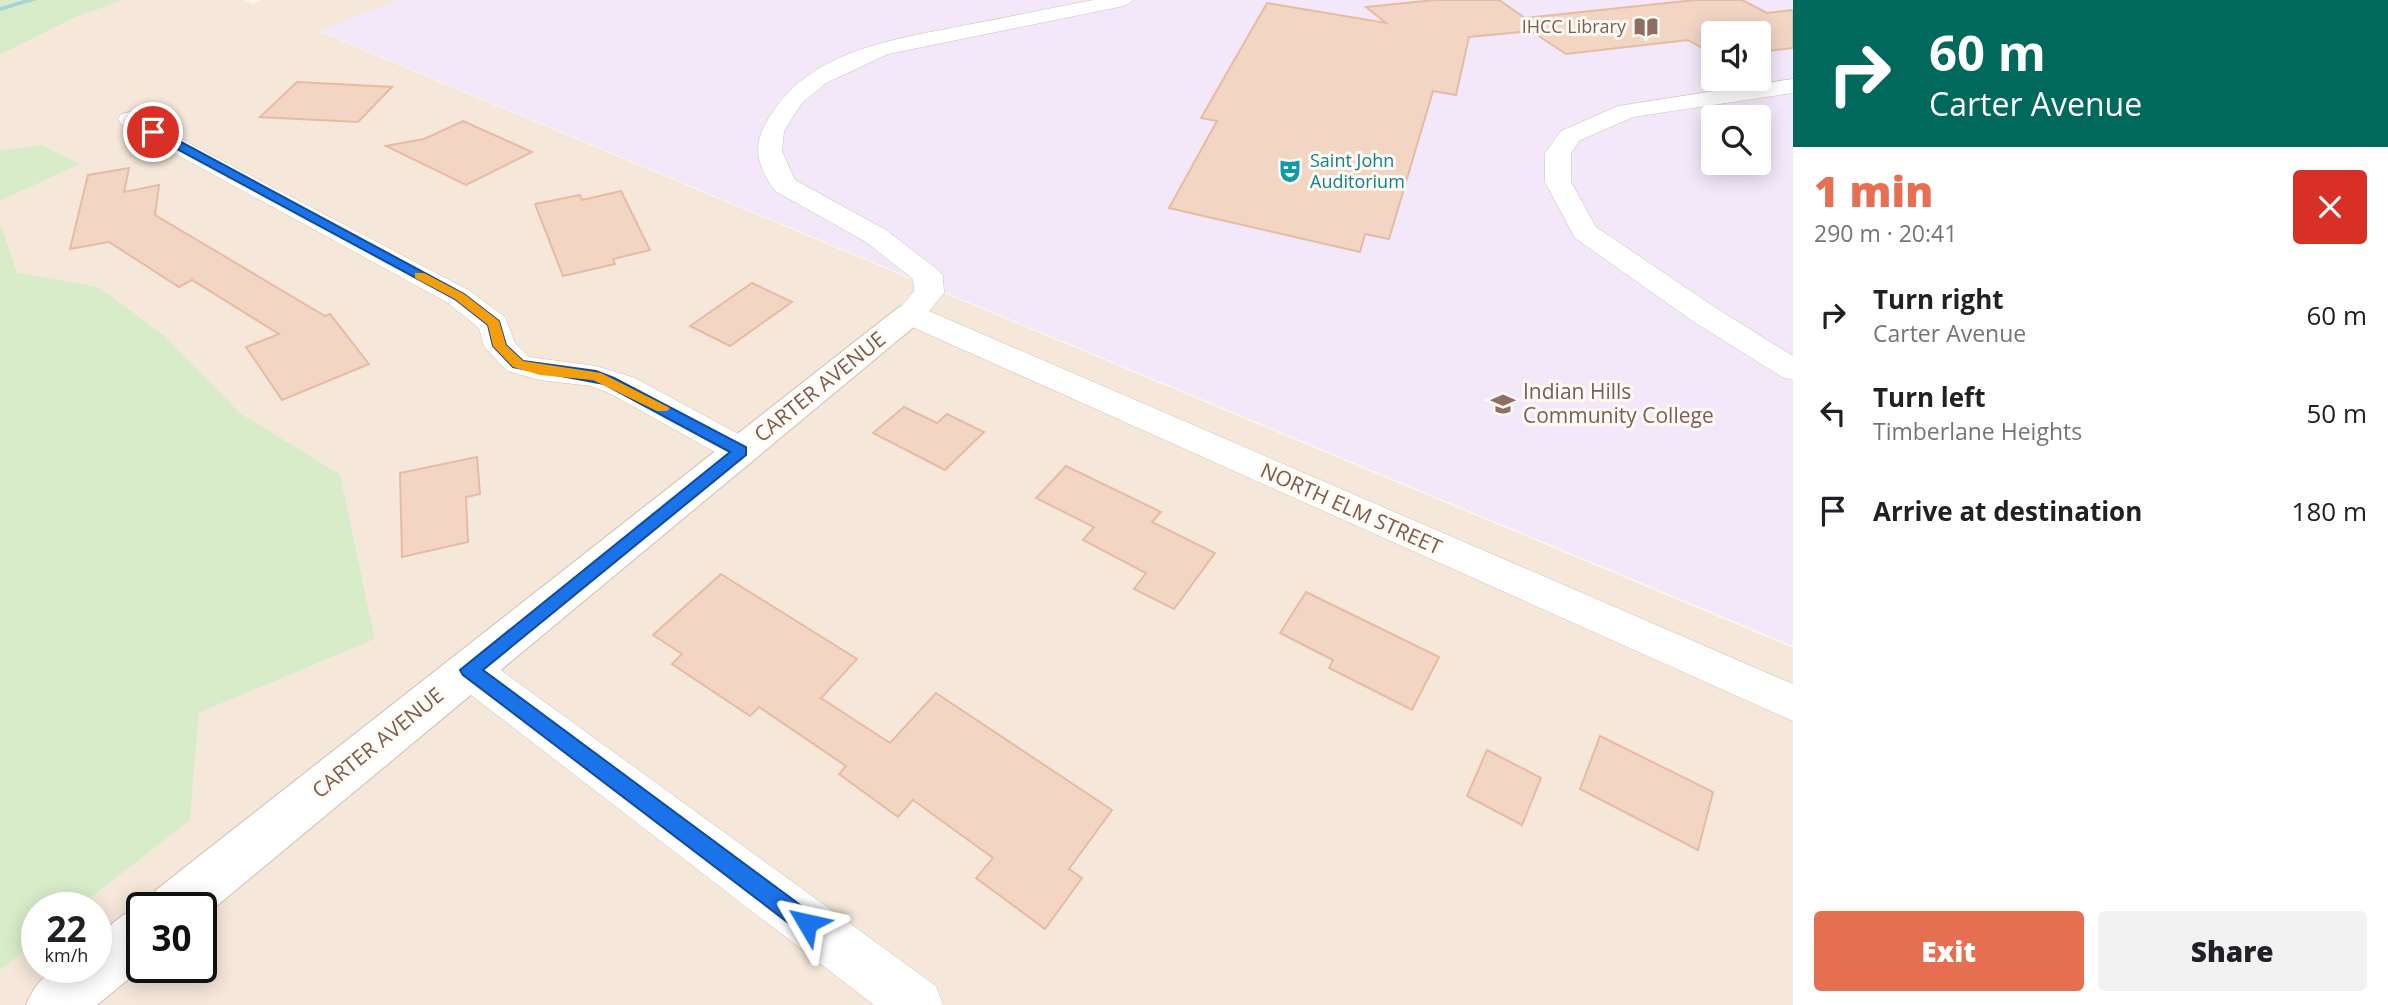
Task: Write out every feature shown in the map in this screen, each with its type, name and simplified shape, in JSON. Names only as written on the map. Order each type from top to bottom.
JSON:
[{"type":"street","points":[[910,314],[929,293],[928,276],[876,236],[783,185],[769,151],[772,131],[792,100],[818,78],[881,49],[1124,0]]},
{"type":"street","points":[[1793,86],[1628,111],[1570,136],[1558,153],[1558,182],[1585,232],[1705,315],[1793,370]]},
{"type":"street","points":[[130,119],[459,297],[494,324],[500,346],[518,364],[605,379],[741,451]]},
{"type":"street","name":"CARTER AVENUE","points":[[194,892],[910,314]]},
{"type":"street","name":"NORTH ELM STREET","points":[[910,314],[1793,703]]},
{"type":"street","points":[[469,670],[917,1005]]},
{"type":"street","points":[[54,1005],[126,947]]},
{"type":"shaded area","points":[[124,0],[244,0],[253,4],[261,0],[399,0],[320,32],[1793,648],[1793,1005],[0,1005],[0,970],[21,954],[21,983],[112,983],[112,892],[98,892],[190,820],[199,713],[375,639],[340,474],[240,413],[165,336],[99,287],[17,272],[0,222],[0,201],[79,164],[41,145],[0,150],[0,55],[76,17]]},
{"type":"shaded area","name":"Indian Hills Community College","points":[[399,0],[1793,0],[1793,646],[319,31]]},
{"type":"green space","points":[[0,0],[124,0],[76,17],[0,55]]},
{"type":"green space","points":[[41,145],[80,164],[0,201],[0,150]]},
{"type":"green space","points":[[0,222],[17,272],[99,287],[165,336],[240,413],[340,474],[375,639],[199,713],[190,820],[98,892],[21,892],[21,954],[0,970]]},
{"type":"building","points":[[1435,0],[1499,0],[1525,18],[1695,0],[1742,0],[1767,13],[1793,10],[1793,48],[1771,51],[1771,21],[1701,21],[1701,47],[1688,40],[1566,54],[1531,31],[1469,37],[1456,95],[1433,91],[1389,239],[1365,234],[1360,252],[1169,208],[1217,121],[1201,118],[1267,3],[1386,23],[1366,7]]},
{"type":"building","points":[[297,82],[392,87],[358,122],[260,117]]},
{"type":"building","points":[[463,121],[532,152],[466,185],[386,146],[424,139]]},
{"type":"building","points":[[129,168],[124,192],[159,185],[155,215],[325,316],[330,314],[369,364],[282,400],[246,347],[279,334],[192,280],[179,287],[109,242],[70,249],[88,175]]},
{"type":"building","points":[[621,191],[650,250],[613,259],[615,264],[563,276],[535,204],[580,195],[582,200]]},
{"type":"building","points":[[752,283],[792,302],[730,346],[690,326]]},
{"type":"building","points":[[904,407],[937,423],[947,414],[984,432],[945,470],[873,433]]},
{"type":"building","points":[[477,457],[480,494],[466,497],[468,542],[402,557],[400,473]]},
{"type":"building","points":[[1066,466],[1161,512],[1152,522],[1215,553],[1174,609],[1134,589],[1146,573],[1083,540],[1094,527],[1036,498]]},
{"type":"building","points":[[721,574],[857,659],[821,698],[890,743],[936,693],[1112,810],[1069,869],[1082,878],[1045,929],[976,878],[993,858],[913,800],[898,817],[839,774],[846,766],[759,707],[750,716],[672,664],[682,654],[653,635]]},
{"type":"building","points":[[1306,592],[1439,657],[1412,710],[1329,668],[1333,660],[1280,633]]},
{"type":"building","points":[[1600,736],[1713,792],[1698,850],[1580,789]]},
{"type":"building","points":[[1487,750],[1541,778],[1522,825],[1467,796]]},
{"type":"waterway","points":[[0,9],[33,0]]},
{"type":"slow traffic","points":[[420,275],[459,297],[494,324],[500,346],[518,364],[540,370],[596,376],[623,386],[662,408]]},
{"type":"place","name":"IHCC Library","points":[[1646,27]]},
{"type":"place","name":"Saint John Auditorium","points":[[1290,171]]},
{"type":"place","name":"Indian Hills Community College","points":[[1503,404]]},
{"type":"route","points":[[153,132],[459,297],[494,324],[500,346],[518,364],[540,370],[596,376],[623,386],[741,451],[469,670],[807,923]]}]
